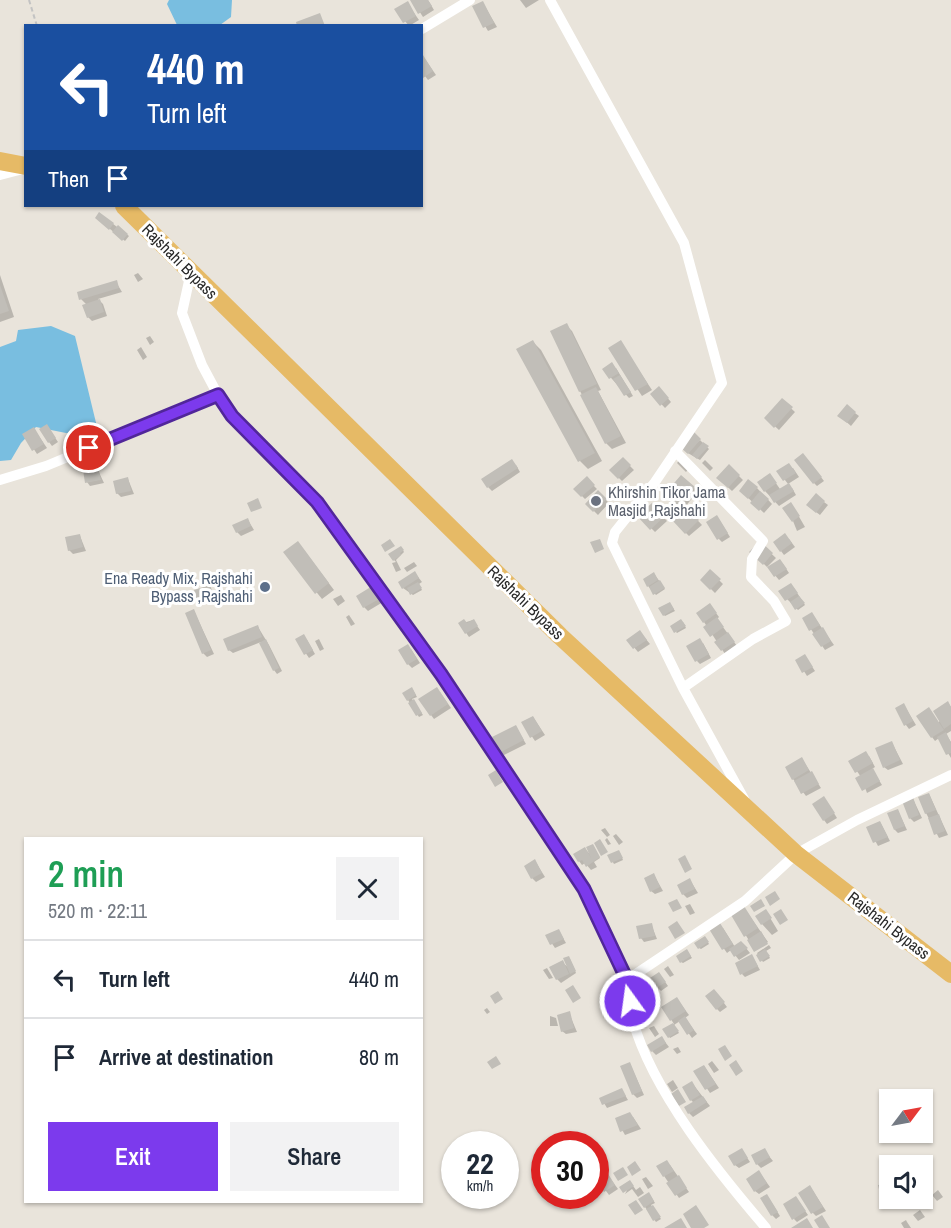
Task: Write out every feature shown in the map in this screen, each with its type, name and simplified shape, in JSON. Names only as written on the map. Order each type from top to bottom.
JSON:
[{"type":"highway","points":[[0,161],[24,167]]},
{"type":"highway","name":"Rajshahi Bypass","points":[[125,207],[560,636],[749,808],[796,854],[951,974]]},
{"type":"street","points":[[423,28],[470,0]]},
{"type":"street","points":[[550,0],[684,243],[722,383],[655,482],[615,532],[612,543],[683,688],[749,808]]},
{"type":"street","points":[[0,175],[24,168]]},
{"type":"street","points":[[191,272],[182,313],[218,395],[232,416],[317,502],[441,674],[584,889],[627,980],[633,1022],[657,1075],[709,1160],[766,1228]]},
{"type":"street","points":[[0,480],[46,466],[218,395]]},
{"type":"street","points":[[675,451],[763,541],[752,559],[751,577],[774,601],[786,621],[753,639],[683,688]]},
{"type":"street","points":[[627,980],[745,901],[796,854],[857,820],[951,775]]},
{"type":"path","points":[[29,0],[36,24]]},
{"type":"water","points":[[169,0],[232,0],[231,17],[221,24],[177,24],[167,4]]},
{"type":"water","points":[[51,326],[75,336],[98,431],[86,437],[36,427],[21,443],[11,460],[0,461],[0,347],[16,341],[18,330]]},
{"type":"building","points":[[410,0],[428,0],[432,6],[418,14]]},
{"type":"building","points":[[408,1],[416,16],[403,23],[394,9]]},
{"type":"building","points":[[483,1],[494,23],[483,28],[472,6]]},
{"type":"building","points":[[320,13],[324,24],[296,24],[296,22]]},
{"type":"building","points":[[423,55],[433,71],[423,78]]},
{"type":"building","points":[[99,212],[114,223],[109,230],[95,218]]},
{"type":"building","points":[[118,225],[128,234],[122,241],[112,232]]},
{"type":"building","points":[[117,280],[119,288],[79,300],[77,292]]},
{"type":"building","points":[[0,285],[9,311],[0,314]]},
{"type":"building","points":[[100,299],[104,312],[87,318],[82,305]]},
{"type":"building","points":[[567,323],[597,384],[579,392],[550,331]]},
{"type":"building","points":[[533,340],[595,453],[578,462],[516,349]]},
{"type":"building","points":[[621,340],[648,384],[635,391],[608,348]]},
{"type":"building","points":[[612,362],[619,373],[609,379],[602,369]]},
{"type":"building","points":[[620,375],[631,392],[624,396],[613,379]]},
{"type":"building","points":[[659,386],[669,398],[660,406],[650,394]]},
{"type":"building","points":[[596,387],[621,436],[605,444],[580,395]]},
{"type":"building","points":[[782,398],[793,407],[774,428],[764,418]]},
{"type":"building","points":[[847,404],[856,412],[847,423],[837,416]]},
{"type":"building","points":[[47,424],[56,438],[48,443],[39,429]]},
{"type":"building","points":[[34,427],[44,444],[32,451],[22,434]]},
{"type":"building","points":[[694,432],[701,439],[688,454],[681,448]]},
{"type":"building","points":[[703,442],[709,446],[697,459],[692,455]]},
{"type":"building","points":[[803,453],[822,477],[813,484],[794,460]]},
{"type":"building","points":[[623,457],[631,465],[618,479],[609,470]]},
{"type":"building","points":[[512,459],[518,468],[487,488],[481,479]]},
{"type":"building","points":[[789,463],[796,473],[783,481],[776,471]]},
{"type":"building","points":[[729,464],[740,475],[728,488],[716,478]]},
{"type":"building","points":[[98,467],[101,480],[85,483],[83,470]]},
{"type":"building","points":[[770,473],[777,483],[764,492],[757,482]]},
{"type":"building","points":[[681,475],[695,487],[677,508],[663,496]]},
{"type":"building","points":[[587,476],[595,485],[581,497],[573,489]]},
{"type":"building","points":[[128,477],[131,491],[116,494],[113,481]]},
{"type":"building","points":[[748,479],[758,487],[748,499],[739,491]]},
{"type":"building","points":[[789,483],[794,491],[774,503],[769,495]]},
{"type":"building","name":"Khirshin Tikor Jama Masjid ,Rajshahi","points":[[598,490],[607,499],[593,512],[585,504]]},
{"type":"building","points":[[760,491],[769,499],[759,511],[750,503]]},
{"type":"building","points":[[816,493],[825,501],[816,513],[806,505]]},
{"type":"building","points":[[258,498],[262,508],[251,512],[247,503]]},
{"type":"building","points":[[791,502],[800,516],[792,522],[782,508]]},
{"type":"building","points":[[652,503],[665,516],[650,530],[637,516]]},
{"type":"building","points":[[686,507],[699,520],[685,534],[672,520]]},
{"type":"building","points":[[717,515],[728,533],[717,540],[706,522]]},
{"type":"building","points":[[248,518],[251,526],[236,533],[232,525]]},
{"type":"building","points":[[785,533],[792,543],[780,552],[773,542]]},
{"type":"building","points":[[80,534],[83,547],[68,551],[65,537]]},
{"type":"building","points":[[390,539],[395,546],[385,552],[381,545]]},
{"type":"building","points":[[600,539],[604,549],[595,553],[590,542]]},
{"type":"building","points":[[298,541],[329,583],[315,594],[283,552]]},
{"type":"building","points":[[760,541],[773,553],[763,565],[749,552]]},
{"type":"building","points":[[401,546],[404,550],[393,561],[388,554]]},
{"type":"building","points":[[780,559],[787,569],[774,577],[767,567]]},
{"type":"building","points":[[710,569],[721,579],[710,590],[700,580]]},
{"type":"building","points":[[415,571],[419,578],[402,589],[398,582]]},
{"type":"building","points":[[654,572],[658,580],[647,587],[643,579]]},
{"type":"building","points":[[660,580],[665,588],[653,595],[649,587]]},
{"type":"building","points":[[418,582],[422,588],[410,595],[407,588]]},
{"type":"building","points":[[791,583],[798,593],[785,601],[778,591]]},
{"type":"building","points":[[210,585],[214,596],[197,601],[194,590]]},
{"type":"building","points":[[374,585],[381,598],[363,608],[356,596]]},
{"type":"building","points":[[799,596],[805,603],[795,610],[790,602]]},
{"type":"building","points":[[670,602],[674,609],[663,616],[658,608]]},
{"type":"building","points":[[710,603],[717,613],[703,623],[696,613]]},
{"type":"building","points":[[194,609],[211,650],[202,654],[185,613]]},
{"type":"building","points":[[812,612],[820,625],[809,631],[802,618]]},
{"type":"building","points":[[717,617],[724,627],[710,637],[703,627]]},
{"type":"building","points":[[464,619],[467,623],[474,619],[478,626],[465,634],[458,623]]},
{"type":"building","points":[[681,619],[686,626],[674,633],[670,626]]},
{"type":"building","points":[[258,625],[262,637],[228,651],[223,639]]},
{"type":"building","points":[[823,627],[831,641],[821,647],[812,634]]},
{"type":"building","points":[[640,630],[647,640],[633,649],[626,640]]},
{"type":"building","points":[[728,632],[735,642],[721,651],[714,642]]},
{"type":"building","points":[[304,634],[313,650],[304,655],[295,639]]},
{"type":"building","points":[[700,638],[709,654],[695,662],[686,646]]},
{"type":"building","points":[[266,639],[279,668],[273,671],[259,643]]},
{"type":"building","points":[[408,644],[417,659],[407,665],[398,650]]},
{"type":"building","points":[[805,654],[813,667],[802,673],[795,660]]},
{"type":"building","points":[[412,687],[416,695],[407,701],[402,693]]},
{"type":"building","points":[[437,687],[448,704],[430,716],[418,699]]},
{"type":"building","points":[[414,699],[422,713],[416,716],[408,703]]},
{"type":"building","points":[[948,701],[951,707],[951,724],[944,729],[933,711]]},
{"type":"building","points":[[904,703],[913,721],[904,726],[895,708]]},
{"type":"building","points":[[929,707],[944,730],[931,738],[916,716]]},
{"type":"building","points":[[533,716],[542,731],[530,738],[521,722]]},
{"type":"building","points":[[516,725],[524,740],[499,753],[492,737]]},
{"type":"building","points":[[946,732],[951,743],[951,753],[946,755],[937,737]]},
{"type":"building","points":[[892,741],[900,760],[883,768],[875,748]]},
{"type":"building","points":[[866,751],[873,763],[855,773],[848,761]]},
{"type":"building","points":[[802,757],[809,770],[792,780],[785,767]]},
{"type":"building","points":[[873,768],[880,781],[862,791],[855,778]]},
{"type":"building","points":[[496,770],[503,782],[495,787],[488,775]]},
{"type":"building","points":[[812,771],[819,784],[801,794],[794,781]]},
{"type":"building","points":[[929,793],[936,810],[925,814],[918,797]]},
{"type":"building","points":[[824,796],[835,813],[823,821],[812,804]]},
{"type":"building","points":[[913,797],[919,815],[909,819],[902,801]]},
{"type":"building","points":[[898,809],[905,826],[894,830],[887,813]]},
{"type":"building","points":[[939,814],[945,831],[934,835],[928,818]]},
{"type":"building","points":[[880,821],[888,837],[873,843],[866,827]]},
{"type":"building","points":[[600,839],[608,852],[601,856],[594,843]]},
{"type":"building","points":[[593,844],[600,857],[586,867],[582,860],[578,862],[573,854],[585,847],[591,858],[586,847]]},
{"type":"building","points":[[619,850],[623,858],[611,863],[607,855]]},
{"type":"building","points":[[685,855],[692,869],[685,873],[678,859]]},
{"type":"building","points":[[535,859],[542,873],[531,879],[524,866]]},
{"type":"building","points":[[654,873],[660,887],[650,892],[644,878]]},
{"type":"building","points":[[690,878],[695,889],[682,895],[677,885]]},
{"type":"building","points":[[775,891],[780,899],[770,906],[765,897]]},
{"type":"building","points":[[677,899],[682,908],[673,912],[668,903]]},
{"type":"building","points":[[761,899],[765,906],[754,912],[750,906]]},
{"type":"building","points":[[744,906],[758,928],[744,937],[731,915]]},
{"type":"building","points":[[766,909],[772,918],[761,925],[755,916]]},
{"type":"building","points":[[781,909],[788,920],[780,925],[773,914]]},
{"type":"building","points":[[677,921],[685,933],[675,939],[668,927]]},
{"type":"building","points":[[652,923],[655,936],[639,939],[636,926]]},
{"type":"building","points":[[720,923],[733,944],[722,950],[709,929]]},
{"type":"building","points":[[559,929],[564,939],[550,945],[545,935]]},
{"type":"building","points":[[761,931],[768,944],[754,952],[747,940]]},
{"type":"building","points":[[705,936],[709,942],[698,949],[694,943]]},
{"type":"building","points":[[741,941],[748,948],[734,957],[729,949]]},
{"type":"building","points":[[687,949],[691,956],[680,963],[676,956]]},
{"type":"building","points":[[765,949],[770,956],[760,962],[756,955]]},
{"type":"building","points":[[752,954],[758,966],[740,975],[735,963]]},
{"type":"building","points":[[569,956],[576,971],[570,974],[563,958]]},
{"type":"building","points":[[563,960],[569,974],[556,980],[549,967]]},
{"type":"building","points":[[659,972],[666,982],[656,988],[650,978]]},
{"type":"building","points":[[573,985],[581,998],[573,1003],[565,990]]},
{"type":"building","points":[[714,989],[725,1002],[716,1010],[705,996]]},
{"type":"building","points":[[498,991],[503,999],[495,1004],[490,996]]},
{"type":"building","points":[[677,997],[686,1011],[670,1021],[661,1007]]},
{"type":"building","points":[[570,1011],[574,1028],[561,1032],[557,1015]]},
{"type":"building","points":[[685,1016],[694,1030],[687,1035],[678,1021]]},
{"type":"building","points":[[673,1023],[679,1031],[668,1038],[662,1029]]},
{"type":"building","points":[[662,1036],[666,1043],[651,1052],[647,1045]]},
{"type":"building","points":[[725,1045],[732,1056],[725,1061],[718,1049]]},
{"type":"building","points":[[496,1056],[501,1064],[492,1069],[487,1062]]},
{"type":"building","points":[[736,1060],[743,1071],[736,1076],[729,1065]]},
{"type":"building","points":[[630,1062],[642,1091],[632,1095],[620,1066]]},
{"type":"building","points":[[704,1065],[716,1084],[705,1090],[693,1071]]},
{"type":"building","points":[[692,1081],[700,1095],[690,1101],[682,1087]]},
{"type":"building","points":[[622,1088],[626,1096],[602,1105],[599,1098]]},
{"type":"building","points":[[678,1089],[686,1102],[679,1106],[671,1094]]},
{"type":"building","points":[[703,1096],[707,1102],[688,1114],[684,1107]]},
{"type":"building","points":[[630,1112],[638,1125],[620,1132],[615,1118]]},
{"type":"building","points":[[742,1148],[748,1158],[734,1166],[728,1156]]},
{"type":"building","points":[[765,1148],[770,1157],[756,1165],[751,1155]]},
{"type":"building","points":[[667,1160],[674,1171],[663,1177],[656,1166]]},
{"type":"building","points":[[635,1161],[641,1170],[632,1176],[627,1167]]},
{"type":"building","points":[[623,1167],[628,1175],[618,1181],[613,1173]]},
{"type":"building","points":[[759,1170],[767,1183],[754,1192],[746,1179]]},
{"type":"building","points":[[609,1175],[615,1185],[609,1189]]},
{"type":"building","points":[[679,1175],[687,1188],[675,1196],[666,1183]]},
{"type":"building","points":[[630,1180],[634,1186],[623,1193],[619,1187]]},
{"type":"building","points":[[810,1185],[823,1207],[811,1214],[798,1193]]},
{"type":"building","points":[[649,1192],[654,1201],[644,1208],[638,1199]]},
{"type":"building","points":[[767,1194],[778,1212],[771,1216],[760,1198]]},
{"type":"building","points":[[796,1196],[806,1211],[792,1220],[783,1204]]},
{"type":"building","points":[[636,1200],[643,1210],[635,1215],[628,1205]]},
{"type":"building","points":[[653,1205],[661,1217],[653,1221],[646,1209]]},
{"type":"building","points":[[696,1205],[709,1225],[704,1228],[691,1228],[683,1214]]},
{"type":"building","points":[[822,1215],[830,1228],[819,1228],[814,1220]]},
{"type":"building","points":[[681,1218],[687,1228],[664,1228]]},
{"type":"building","points":[[807,1218],[813,1228],[791,1228]]},
{"type":"place","name":"Khirshin Tikor Jama Masjid ,Rajshahi","points":[[596,501]]},
{"type":"place","name":"Ena Ready Mix, Rajshahi Bypass ,Rajshahi","points":[[265,587]]},
{"type":"route","points":[[89,448],[218,395],[232,416],[317,502],[441,674],[584,889],[627,980],[630,1001]]}]
